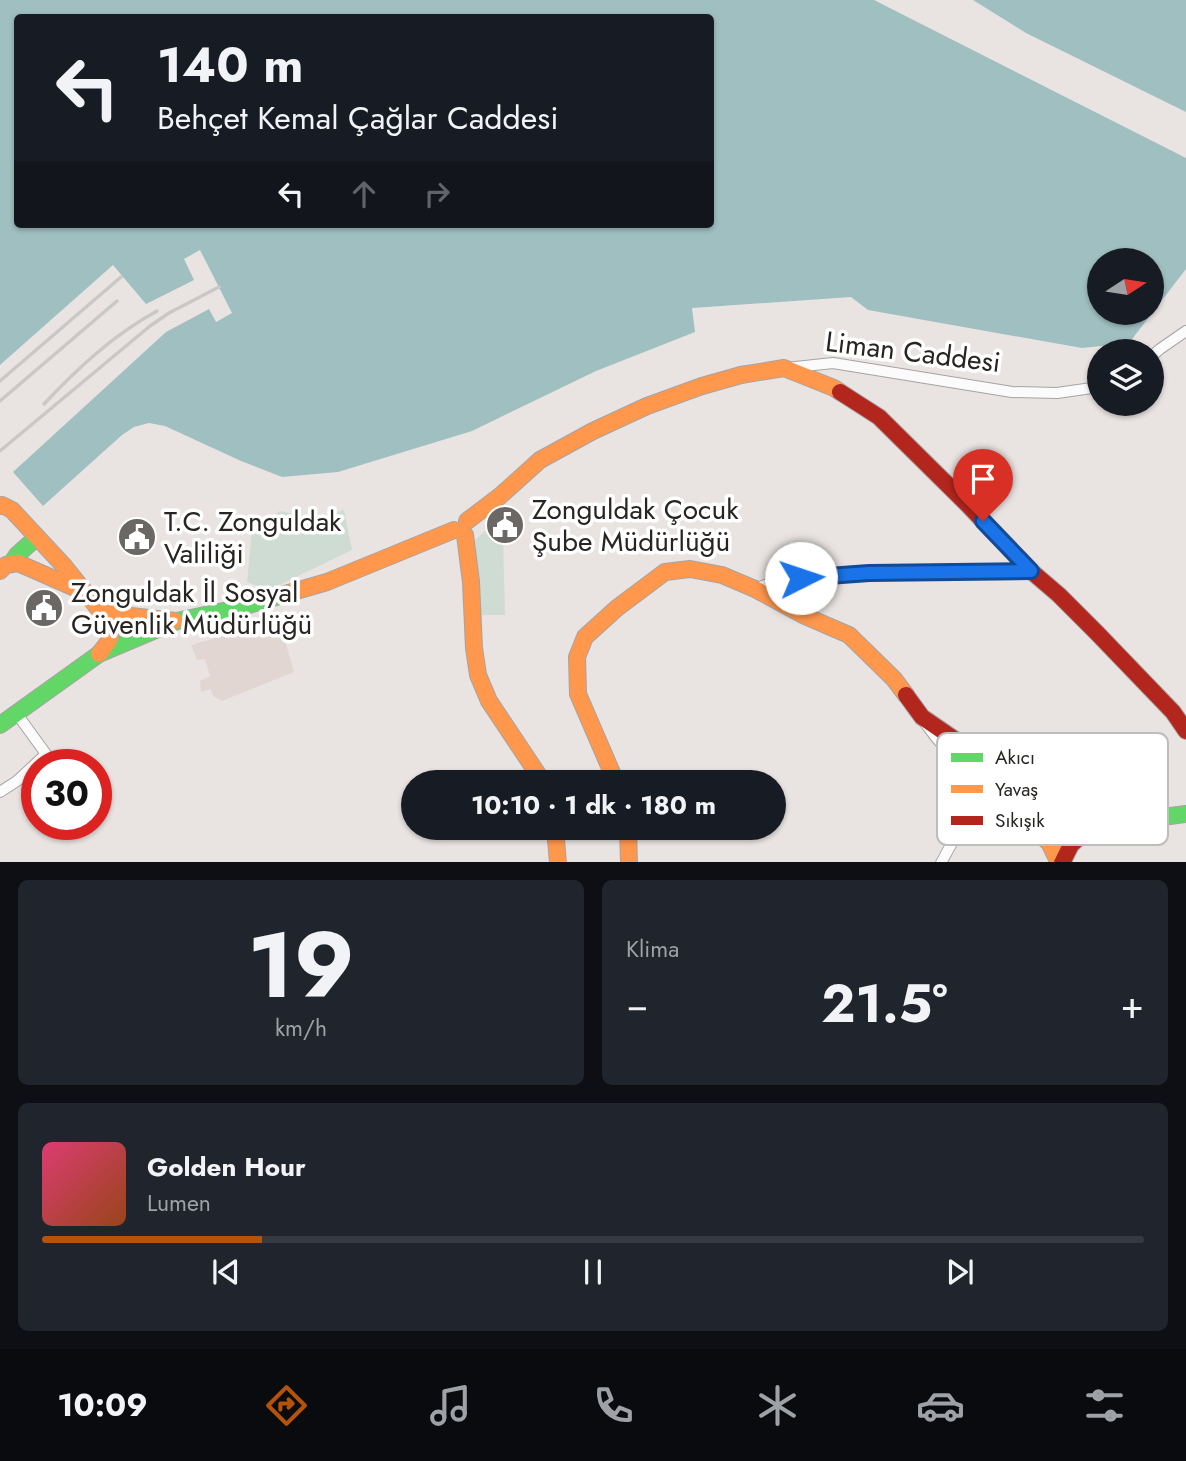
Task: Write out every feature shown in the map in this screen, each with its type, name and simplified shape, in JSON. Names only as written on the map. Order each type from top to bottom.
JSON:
[{"type":"main road","name":"Liman Caddesi","points":[[177,621],[242,607],[327,582],[462,529],[540,460],[593,431],[702,386],[741,375],[784,368]]},
{"type":"main road","points":[[784,368],[834,388],[878,417],[1031,571],[1097,633],[1173,712],[1186,731]]},
{"type":"main road","points":[[0,506],[12,510],[65,567],[112,626],[112,636],[99,654]]},
{"type":"main road","points":[[462,529],[471,582],[478,675],[489,701],[535,770]]},
{"type":"main road","points":[[6,568],[33,533]]},
{"type":"main road","points":[[6,568],[18,563],[131,616],[177,621]]},
{"type":"main road","points":[[611,770],[578,694],[577,657],[585,637],[617,608],[665,572],[690,569],[722,575],[849,635],[894,679],[922,717],[945,733]]},
{"type":"main road","points":[[5,719],[99,654],[177,621]]},
{"type":"main road","points":[[1168,816],[1186,814]]},
{"type":"main road","points":[[556,840],[558,862]]},
{"type":"main road","points":[[628,840],[629,862]]},
{"type":"main road","points":[[1049,845],[1059,862]]},
{"type":"main road","points":[[1060,862],[1071,845]]},
{"type":"street","points":[[1164,346],[1186,331]]},
{"type":"street","name":"Liman Caddesi","points":[[784,368],[833,363],[1012,391],[1057,393],[1087,389]]},
{"type":"street","points":[[755,589],[780,579],[857,574],[1031,571]]},
{"type":"street","points":[[922,717],[937,741]]},
{"type":"street","points":[[0,792],[46,754],[5,719]]},
{"type":"street","points":[[942,862],[951,845]]},
{"type":"shaded area","points":[[344,510],[352,550],[269,590],[247,582],[252,530],[280,511],[316,518]]},
{"type":"shaded area","points":[[491,526],[503,539],[505,615],[479,615],[475,540]]},
{"type":"shaded area","points":[[279,620],[294,672],[222,701],[213,696],[211,689],[201,692],[200,681],[210,676],[205,659],[197,660],[191,645]]},
{"type":"water","points":[[0,0],[874,0],[1186,158],[1186,269],[1164,298],[1164,248],[1087,248],[1087,326],[1142,326],[1132,339],[1087,339],[1087,347],[1082,348],[868,310],[851,297],[692,308],[695,332],[596,371],[472,431],[338,472],[282,477],[165,426],[149,423],[134,427],[122,435],[43,506],[13,472],[166,332],[209,309],[216,322],[232,313],[200,250],[184,259],[194,280],[146,304],[113,265],[0,365]]},
{"type":"water","points":[[973,0],[1186,0],[1186,112],[1026,33]]},
{"type":"railway","points":[[0,381],[121,277]]},
{"type":"railway","points":[[0,451],[150,326],[219,287]]},
{"type":"railway","points":[[0,401],[117,301]]},
{"type":"railway","points":[[44,404],[97,353],[157,311]]},
{"type":"traffic: fast","points":[[11,564],[36,538]]},
{"type":"traffic: fast","points":[[0,725],[99,654],[177,621],[242,607],[289,593]]},
{"type":"traffic: fast","points":[[1168,816],[1186,814]]},
{"type":"traffic: slow","points":[[467,521],[540,460],[647,406],[702,386],[741,375],[784,368],[840,392]]},
{"type":"traffic: slow","points":[[0,506],[12,510],[65,567],[109,622],[111,635],[99,654]]},
{"type":"traffic: slow","points":[[289,593],[327,582],[454,530]]},
{"type":"traffic: slow","points":[[465,535],[478,675],[489,701],[535,770]]},
{"type":"traffic: slow","points":[[0,571],[6,565],[18,563],[131,616],[175,621]]},
{"type":"traffic: slow","points":[[611,770],[578,694],[577,657],[585,637],[617,608],[665,572],[690,569],[722,575],[849,635],[894,679],[906,695]]},
{"type":"traffic: slow","points":[[556,840],[558,862]]},
{"type":"traffic: slow","points":[[628,840],[629,862]]},
{"type":"traffic: slow","points":[[1050,845],[1059,862]]},
{"type":"traffic: jam","points":[[840,392],[879,417],[1031,571],[1097,633],[1173,712],[1186,731]]},
{"type":"traffic: jam","points":[[906,695],[922,717],[945,733]]},
{"type":"traffic: jam","points":[[1062,862],[1071,845]]},
{"type":"place","name":"Zonguldak Çocuk Şube Müdürlüğü","points":[[505,525]]},
{"type":"place","name":"T.C. Zonguldak Valiliği","points":[[137,537]]},
{"type":"place","name":"Zonguldak İl Sosyal Güvenlik Müdürlüğü","points":[[44,608]]},
{"type":"route","points":[[801,578],[869,573],[1031,571],[983,521]]}]
